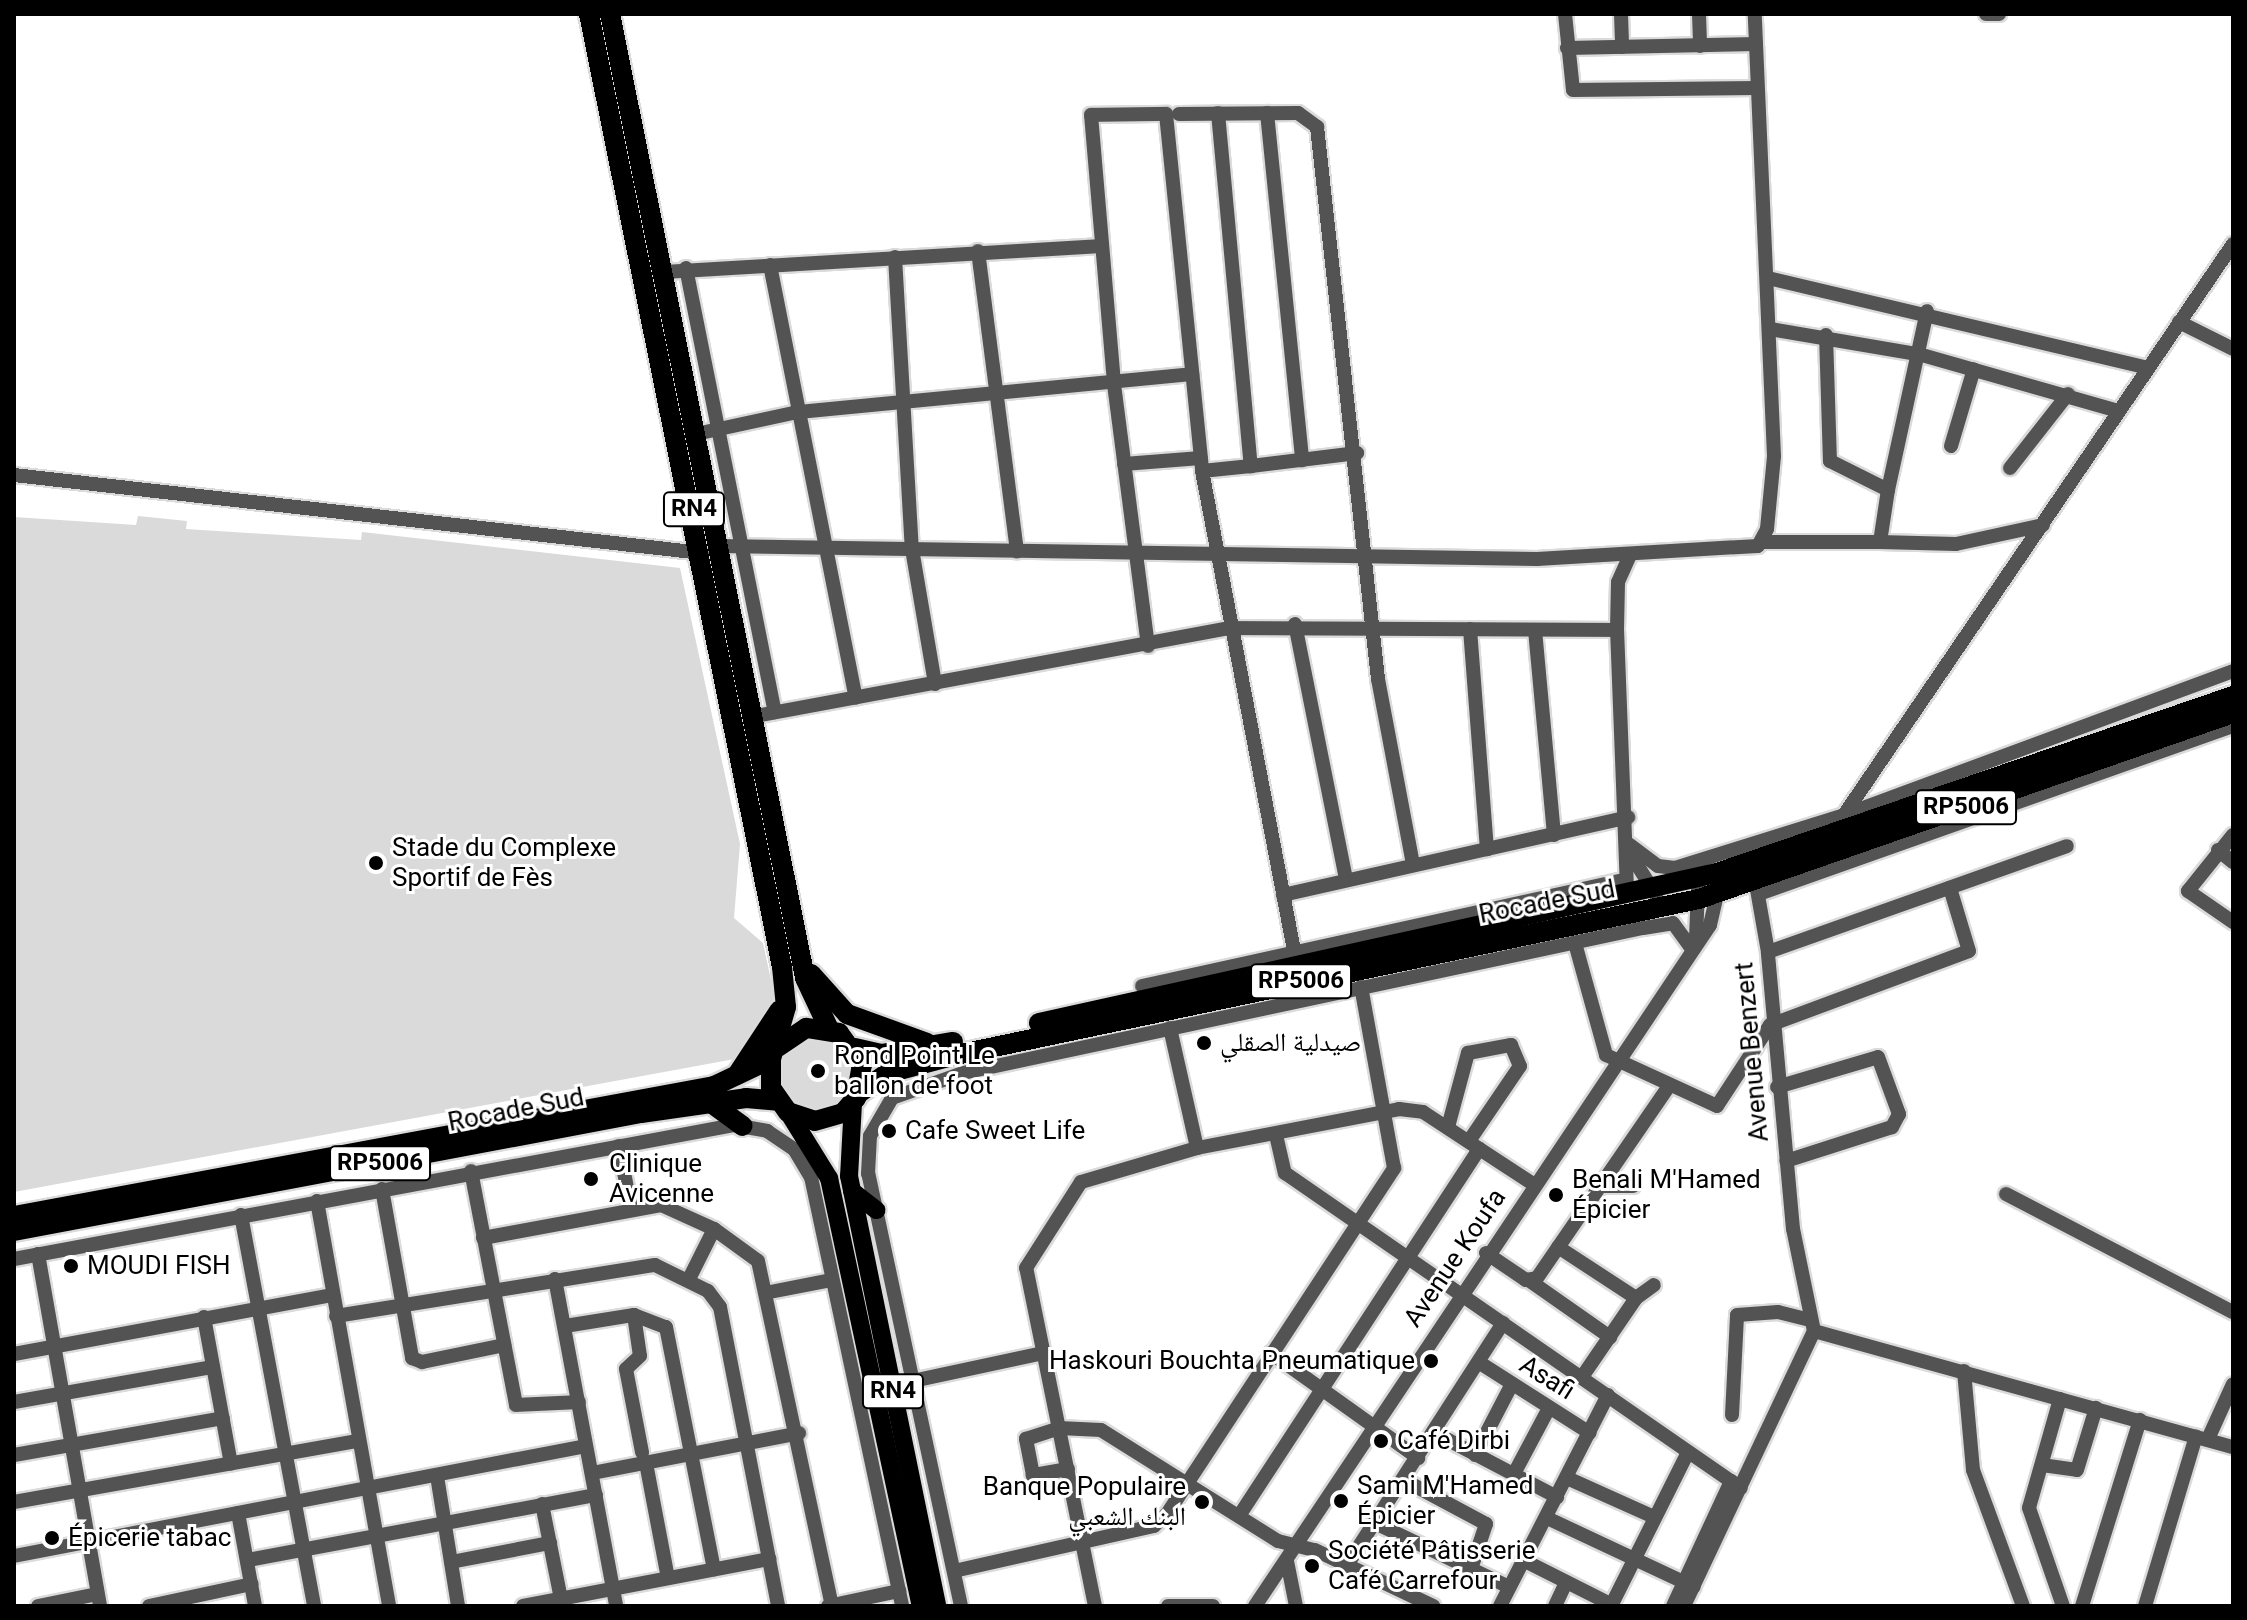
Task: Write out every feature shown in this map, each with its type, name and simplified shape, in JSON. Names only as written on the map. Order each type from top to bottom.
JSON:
[{"type":"highway","name":"RN4","points":[[589,14],[711,549],[765,714],[801,960],[829,1029]]},
{"type":"highway","name":"RN4","points":[[610,14],[696,434],[711,549],[785,989],[774,1053],[783,1107]]},
{"type":"highway","name":"Rocade Sud","points":[[1755,878],[1813,834],[2233,696]]},
{"type":"highway","name":"Rocade Sud","points":[[1662,906],[1711,881],[1755,878],[2233,713]]},
{"type":"highway","name":"Rocade Sud","points":[[855,1048],[881,1054],[939,1045],[1296,958],[1628,895],[1662,906],[1699,899],[1711,881]]},
{"type":"highway","name":"Rocade Sud","points":[[856,1098],[888,1073],[929,1072],[1628,895]]},
{"type":"highway","points":[[801,960],[847,1014],[939,1045]]},
{"type":"highway","points":[[732,1081],[775,1021],[785,989]]},
{"type":"highway","points":[[774,1053],[806,1028],[829,1029],[855,1048]]},
{"type":"highway","name":"RN4","points":[[855,1048],[856,1098]]},
{"type":"highway","name":"RP5006","points":[[14,1216],[732,1081],[774,1053]]},
{"type":"highway","name":"Rocade Sud","points":[[14,1231],[711,1103],[746,1098],[783,1107]]},
{"type":"highway","points":[[783,1107],[815,1121],[856,1098]]},
{"type":"highway","points":[[711,1103],[743,1126]]},
{"type":"main road","name":"RN4","points":[[856,1098],[852,1191],[937,1606]]},
{"type":"main road","name":"RN4","points":[[783,1107],[823,1161],[921,1606]]},
{"type":"main road","points":[[852,1191],[876,1210]]},
{"type":"main road","points":[[816,1202],[838,1218]]},
{"type":"street","points":[[1565,14],[1569,85],[1582,93],[1757,88]]},
{"type":"street","points":[[1621,14],[1622,47]]},
{"type":"street","points":[[1699,14],[1700,46]]},
{"type":"street","points":[[1755,14],[1774,456],[1761,542]]},
{"type":"street","points":[[1986,14],[1999,14]]},
{"type":"street","points":[[1567,48],[1756,44]]},
{"type":"street","points":[[1218,113],[1251,466]]},
{"type":"street","points":[[1267,113],[1302,460]]},
{"type":"street","points":[[1179,114],[1304,113],[1317,127],[1357,453],[1373,626],[1413,865]]},
{"type":"street","points":[[1142,986],[1296,958],[1216,556],[1202,465],[1166,114],[1091,115],[1099,246],[1134,553],[1148,646]]},
{"type":"street","points":[[1844,815],[2233,244]]},
{"type":"street","points":[[663,272],[686,268],[1099,246]]},
{"type":"street","points":[[978,251],[1017,551]]},
{"type":"street","points":[[895,257],[912,549],[935,684]]},
{"type":"street","points":[[770,265],[856,698]]},
{"type":"street","points":[[686,268],[743,546],[765,714],[1148,646],[1230,628],[1295,624],[1617,630]]},
{"type":"street","points":[[1768,278],[1927,311],[2148,368]]},
{"type":"street","points":[[1880,542],[1888,490],[1922,355],[1927,311]]},
{"type":"street","points":[[2179,322],[2233,349]]},
{"type":"street","points":[[1770,329],[1826,335],[1922,355],[2068,394],[2119,411]]},
{"type":"street","points":[[1826,335],[1830,461],[1888,490]]},
{"type":"street","points":[[1951,446],[1974,369]]},
{"type":"street","points":[[696,434],[798,412],[1192,374]]},
{"type":"street","points":[[2010,468],[2068,394]]},
{"type":"street","points":[[1124,464],[1251,466],[1357,453]]},
{"type":"street","points":[[14,475],[711,549],[743,546],[1368,558],[1629,557],[1750,549],[1761,542],[1956,544],[2043,525]]},
{"type":"street","points":[[1628,895],[1630,850],[1617,630],[1618,582],[1629,557]]},
{"type":"street","points":[[1295,624],[1346,879]]},
{"type":"street","points":[[1470,629],[1487,849]]},
{"type":"street","points":[[1535,630],[1554,835]]},
{"type":"street","points":[[1630,850],[1658,866],[1675,868],[1813,834],[1844,815],[2233,671]]},
{"type":"street","points":[[1755,878],[2233,726]]},
{"type":"street","points":[[1283,895],[1628,817]]},
{"type":"street","points":[[2233,835],[2188,891],[2233,922]]},
{"type":"street","points":[[1768,952],[2067,846]]},
{"type":"street","points":[[1630,850],[1662,906],[1693,942]]},
{"type":"street","points":[[2218,850],[2233,862]]},
{"type":"street","name":"Avenue Benzert","points":[[1755,878],[1768,952],[1770,1025],[1786,1161],[1812,1325]]},
{"type":"street","name":"Avenue Koufa","points":[[1255,1606],[1374,1427],[1458,1293],[1693,942],[1710,925],[1711,881]]},
{"type":"street","points":[[1575,943],[1597,1040],[1615,1061],[1717,1106],[1770,1025],[1961,957],[1970,942],[1950,888]]},
{"type":"street","name":"Avenue Koufa","points":[[1693,942],[1699,899]]},
{"type":"street","points":[[978,1060],[1170,1028],[1575,943],[1662,906]]},
{"type":"street","points":[[954,1571],[1154,1526],[1187,1481],[1394,1168],[1361,987]]},
{"type":"street","points":[[1170,1028],[1197,1148]]},
{"type":"street","points":[[1239,1516],[1406,1258],[1520,1066],[1511,1045],[1468,1053],[1448,1127]]},
{"type":"street","points":[[1777,1087],[1878,1057],[1899,1114],[1892,1127],[1786,1161]]},
{"type":"street","points":[[929,1072],[899,1092],[875,1122],[866,1159],[961,1606]]},
{"type":"street","points":[[1530,1281],[1558,1247],[1669,1086]]},
{"type":"street","points":[[1095,1606],[1026,1268],[1081,1182],[1197,1148],[1412,1109],[1448,1127],[1533,1184]]},
{"type":"street","points":[[14,1259],[471,1171],[743,1126],[794,1149],[816,1202],[900,1598],[830,1606],[770,1292],[758,1261],[714,1229],[672,1207],[631,1209],[483,1238]]},
{"type":"street","points":[[1276,1135],[1285,1173],[1736,1484]]},
{"type":"street","points":[[619,1146],[631,1209]]},
{"type":"street","points":[[471,1171],[518,1408],[579,1402]]},
{"type":"street","points":[[1601,1186],[1633,1186]]},
{"type":"street","points":[[382,1189],[402,1305],[417,1362],[504,1345]]},
{"type":"street","points":[[2006,1194],[2233,1312]]},
{"type":"street","points":[[317,1201],[389,1606]]},
{"type":"street","points":[[241,1215],[314,1606]]},
{"type":"street","points":[[689,1279],[714,1229]]},
{"type":"street","points":[[1558,1247],[1636,1298]]},
{"type":"street","points":[[1486,1253],[1610,1337]]},
{"type":"street","points":[[38,1254],[50,1347],[99,1600],[38,1606]]},
{"type":"street","points":[[336,1316],[493,1288],[655,1265],[689,1279],[720,1307],[749,1442],[778,1606]]},
{"type":"street","points":[[555,1279],[616,1606]]},
{"type":"street","points":[[770,1292],[831,1280]]},
{"type":"street","points":[[1582,1377],[1636,1298],[1654,1285]]},
{"type":"street","points":[[14,1354],[332,1295]]},
{"type":"street","points":[[1732,1415],[1737,1315],[1778,1312],[1964,1371],[2233,1447]]},
{"type":"street","points":[[565,1326],[634,1315],[659,1321],[670,1336],[714,1569]]},
{"type":"street","points":[[634,1315],[640,1356],[626,1369],[668,1578]]},
{"type":"street","points":[[204,1317],[231,1464]]},
{"type":"street","points":[[1347,1565],[1435,1433],[1503,1323]]},
{"type":"street","points":[[1673,1606],[1689,1584],[1812,1325]]},
{"type":"street","points":[[913,1381],[1044,1353]]},
{"type":"street","points":[[1271,1353],[1418,1458]]},
{"type":"street","name":"Asafi","points":[[1480,1363],[1590,1433]]},
{"type":"street","points":[[14,1402],[213,1367]]},
{"type":"street","points":[[1964,1371],[1970,1458],[2023,1606]]},
{"type":"street","points":[[1475,1455],[1512,1384]]},
{"type":"street","points":[[2145,1606],[2202,1438],[2233,1384]]},
{"type":"street","points":[[1500,1606],[1608,1395]]},
{"type":"street","points":[[2060,1399],[2029,1508],[2063,1606]]},
{"type":"street","points":[[1516,1470],[1549,1408]]},
{"type":"street","points":[[2042,1465],[2077,1470],[2096,1408]]},
{"type":"street","points":[[14,1455],[223,1418]]},
{"type":"street","points":[[2082,1606],[2140,1420]]},
{"type":"street","points":[[1068,1469],[1037,1476],[1029,1470],[1026,1439],[1059,1428],[1101,1430],[1239,1516],[1296,1547],[1347,1565],[1433,1606]]},
{"type":"street","points":[[592,1473],[644,1457],[694,1454],[799,1433]]},
{"type":"street","points":[[1435,1433],[1475,1455],[1516,1470],[1557,1497]]},
{"type":"street","points":[[14,1502],[358,1441]]},
{"type":"street","points":[[14,1556],[586,1446]]},
{"type":"street","points":[[1523,1560],[1612,1605],[1688,1452]]},
{"type":"street","points":[[437,1476],[458,1606]]},
{"type":"street","points":[[1567,1478],[1654,1517]]},
{"type":"street","points":[[1404,1480],[1486,1524],[1471,1569]]},
{"type":"street","points":[[248,1560],[596,1495]]},
{"type":"street","points":[[542,1504],[561,1599]]},
{"type":"street","points":[[238,1513],[255,1606]]},
{"type":"street","points":[[1547,1518],[1689,1584]]},
{"type":"street","points":[[1375,1523],[1509,1587]]},
{"type":"street","points":[[451,1562],[550,1543]]},
{"type":"street","points":[[523,1606],[770,1559]]},
{"type":"street","points":[[1287,1561],[1296,1606]]},
{"type":"street","points":[[1555,1606],[1566,1582]]},
{"type":"street","points":[[149,1606],[252,1584]]},
{"type":"street","points":[[1684,1606],[1689,1584]]},
{"type":"street","points":[[1168,1606],[1213,1606]]},
{"type":"shaded area","name":"Stade du Complexe Sportif de Fès","points":[[138,516],[187,521],[186,529],[361,540],[362,532],[680,568],[740,844],[734,918],[763,943],[776,1003],[740,1058],[14,1192],[14,517],[136,525]]},
{"type":"shaded area","points":[[827,1034],[857,1073],[841,1106],[805,1113],[780,1095],[777,1060],[793,1040]]},
{"type":"place","name":"Stade du Complexe Sportif de Fès","points":[[376,863]]},
{"type":"place","name":"صيدلية الصقلي","points":[[1204,1043]]},
{"type":"place","name":"Rond Point Le ballon de foot","points":[[818,1071]]},
{"type":"place","name":"Cafe Sweet Life","points":[[889,1131]]},
{"type":"place","name":"Clinique Avicenne","points":[[591,1179]]},
{"type":"place","name":"Benali M'Hamed Épicier","points":[[1556,1195]]},
{"type":"place","name":"MOUDI FISH","points":[[71,1266]]},
{"type":"place","name":"Haskouri Bouchta Pneumatique","points":[[1431,1361]]},
{"type":"place","name":"Café Dirbi","points":[[1381,1441]]},
{"type":"place","name":"Sami M'Hamed Épicier","points":[[1341,1501]]},
{"type":"place","name":"Banque Populaire البنك الشعبي","points":[[1202,1502]]},
{"type":"place","name":"Épicerie tabac","points":[[52,1538]]},
{"type":"place","name":"Société Pâtisserie Café Carrefour","points":[[1312,1566]]}]
